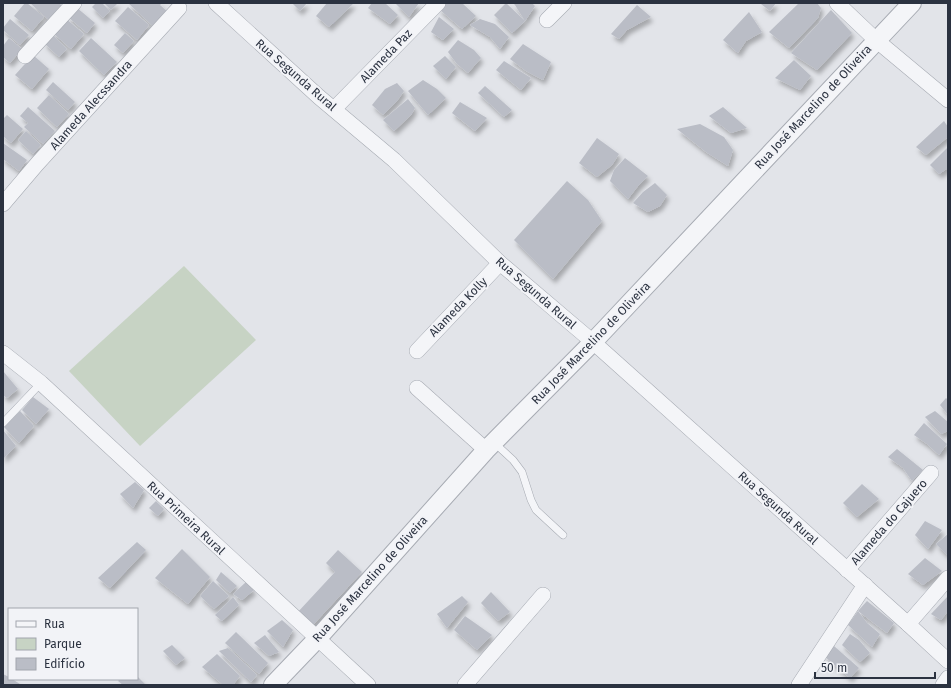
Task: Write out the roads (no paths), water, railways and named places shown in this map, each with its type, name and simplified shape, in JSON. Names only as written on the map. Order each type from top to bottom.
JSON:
[{"type":"street","points":[[24,56],[74,3]]},
{"type":"street","name":"Rua Segunda Rural","points":[[216,3],[266,56],[334,109],[394,160],[500,263],[593,342],[948,661]]},
{"type":"street","name":"Alameda Paz","points":[[334,109],[438,3]]},
{"type":"street","points":[[547,20],[564,3]]},
{"type":"street","points":[[837,3],[876,40],[948,100]]},
{"type":"street","name":"Rua José Marcelino de Oliveira","points":[[273,685],[494,447],[912,3]]},
{"type":"street","name":"Alameda Alecssandra","points":[[3,204],[37,164],[179,8]]},
{"type":"street","name":"Alameda Kolly","points":[[417,351],[500,263]]},
{"type":"street","name":"Rua Primeira Rural","points":[[3,353],[41,383],[368,685]]},
{"type":"street","points":[[417,388],[494,447]]},
{"type":"street","name":"Alameda do Cajuero","points":[[847,570],[931,473]]},
{"type":"street","points":[[908,624],[948,578]]},
{"type":"street","points":[[799,685],[865,585]]},
{"type":"street","points":[[465,685],[543,595]]},
{"type":"street","points":[[944,685],[948,678]]},
{"type":"lane","points":[[3,423],[41,383]]},
{"type":"lane","points":[[494,447],[513,460],[522,472],[531,500],[536,510],[563,534]]}]
